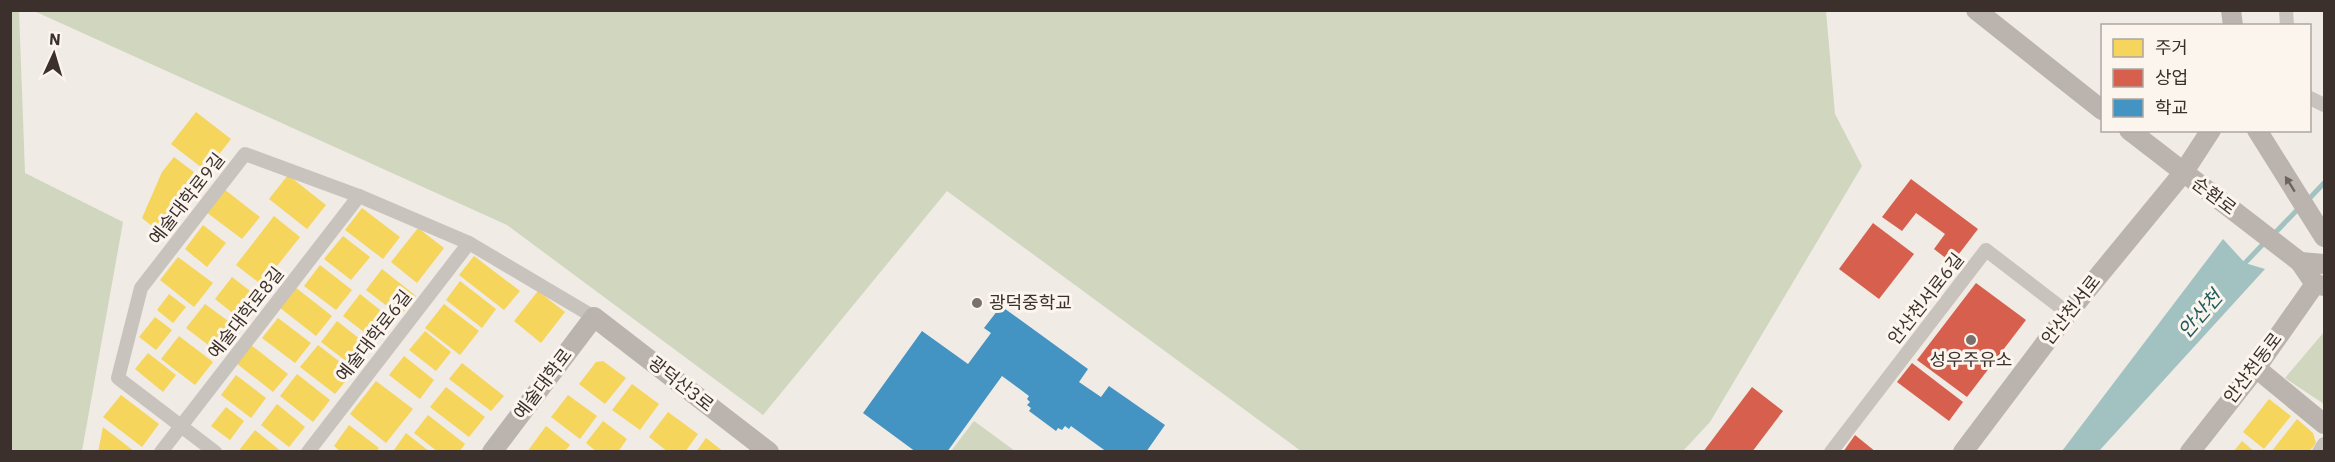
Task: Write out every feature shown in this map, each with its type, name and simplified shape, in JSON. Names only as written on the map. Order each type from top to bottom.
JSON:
[{"type":"street","points":[[1976,10],[2101,108]]},
{"type":"street","points":[[2311,98],[2325,105]]},
{"type":"street","name":"순환로","points":[[2131,132],[2180,176],[2204,188],[2300,262],[2320,285]]},
{"type":"street","name":"안산천서로","points":[[1963,452],[2068,313],[2180,176],[2210,132]]},
{"type":"street","points":[[2258,132],[2323,235]]},
{"type":"street","name":"예술대학로9길","points":[[215,452],[118,378],[141,288],[245,154],[360,196],[469,243],[594,317]]},
{"type":"street","name":"예술대학로8길","points":[[161,452],[360,196]]},
{"type":"street","name":"예술대학로6길","points":[[308,452],[469,243]]},
{"type":"street","name":"안산천서로6길","points":[[1831,452],[1986,250],[2068,313]]},
{"type":"street","points":[[2300,262],[2325,264]]},
{"type":"street","name":"안산천동로","points":[[2190,452],[2320,285]]},
{"type":"street","name":"예술대학로","points":[[494,451],[594,317]]},
{"type":"street","name":"광덕산3로","points":[[594,317],[769,452]]},
{"type":"street","points":[[2256,368],[2325,424]]},
{"type":"street","points":[[2319,452],[2325,444]]},
{"type":"green space","points":[[10,11],[19,11],[25,173],[123,222],[82,451],[11,451]]},
{"type":"green space","points":[[34,11],[1826,11],[1835,114],[1862,166],[1710,422],[1683,451],[1301,451],[947,191],[763,415],[507,225]]},
{"type":"green space","points":[[2324,332],[2324,404],[2285,378]]},
{"type":"green space","points":[[974,421],[1015,451],[951,451]]},
{"type":"water","points":[[2223,239],[2245,263],[2265,269],[2099,451],[2062,451]]},
{"type":"building: 주거","points":[[196,112],[231,139],[206,171],[171,144]]},
{"type":"building: 주거","points":[[174,157],[199,176],[157,230],[142,218],[162,172]]},
{"type":"building: 주거","points":[[288,175],[326,205],[307,229],[269,199]]},
{"type":"building: 주거","points":[[224,189],[260,217],[242,239],[206,212]]},
{"type":"building: 주거","points":[[362,208],[400,237],[383,259],[345,230]]},
{"type":"building: 주거","points":[[274,216],[300,237],[262,285],[236,265]]},
{"type":"building: 주거","points":[[203,225],[226,243],[207,267],[185,249]]},
{"type":"building: 주거","points":[[418,228],[444,248],[417,283],[391,262]]},
{"type":"building: 주거","points":[[343,236],[370,257],[351,280],[324,259]]},
{"type":"building: 주거","points":[[474,256],[520,291],[504,310],[459,275]]},
{"type":"building: 주거","points":[[178,257],[213,283],[194,307],[160,280]]},
{"type":"building: 주거","points":[[320,265],[352,290],[336,310],[304,286]]},
{"type":"building: 주거","points":[[382,269],[416,296],[400,316],[366,290]]},
{"type":"building: 주거","points":[[232,277],[258,297],[240,319],[215,299]]},
{"type":"building: 주거","points":[[460,281],[496,309],[482,328],[446,300]]},
{"type":"building: 주거","points":[[295,287],[332,316],[316,336],[279,307]]},
{"type":"building: 주거","points":[[538,291],[565,312],[541,343],[514,321]]},
{"type":"building: 주거","points":[[169,294],[186,307],[173,323],[157,310]]},
{"type":"building: 주거","points":[[360,294],[394,321],[377,342],[343,316]]},
{"type":"building: 주거","points":[[205,304],[235,326],[216,351],[186,328]]},
{"type":"building: 주거","points":[[444,304],[479,331],[460,355],[425,328]]},
{"type":"building: 주거","points":[[155,317],[172,330],[156,350],[139,337]]},
{"type":"building: 주거","points":[[278,318],[311,343],[295,363],[262,338]]},
{"type":"building: 주거","points":[[337,321],[370,347],[354,367],[321,342]]},
{"type":"building: 주거","points":[[425,331],[451,352],[436,371],[409,350]]},
{"type":"building: 주거","points":[[179,336],[213,362],[195,385],[161,359]]},
{"type":"building: 주거","points":[[251,345],[288,374],[273,392],[236,363]]},
{"type":"building: 주거","points":[[318,345],[353,372],[335,394],[300,367]]},
{"type":"building: 주거","points":[[148,353],[176,375],[163,392],[135,369]]},
{"type":"building: 주거","points":[[404,356],[434,380],[420,399],[389,375]]},
{"type":"building: 주거","points":[[603,361],[626,378],[605,404],[579,384],[596,362]]},
{"type":"building: 주거","points":[[462,363],[504,396],[491,411],[449,379]]},
{"type":"building: 주거","points":[[297,374],[330,400],[313,422],[280,396]]},
{"type":"building: 주거","points":[[236,375],[266,398],[251,418],[221,395]]},
{"type":"building: 주거","points":[[376,381],[413,409],[386,443],[350,414]]},
{"type":"building: 주거","points":[[632,384],[659,404],[640,430],[612,410]]},
{"type":"building: 주거","points":[[446,387],[485,417],[469,437],[430,407]]},
{"type":"building: 주거","points":[[121,395],[159,424],[142,447],[103,417]]},
{"type":"building: 주거","points":[[568,395],[597,416],[580,439],[551,417]]},
{"type":"building: 주거","points":[[2269,399],[2291,416],[2264,449],[2243,432]]},
{"type":"building: 주거","points":[[277,404],[305,427],[289,447],[261,425]]},
{"type":"building: 주거","points":[[226,407],[244,421],[230,440],[211,426]]},
{"type":"building: 주거","points":[[668,412],[698,434],[685,452],[668,452],[649,437]]},
{"type":"building: 주거","points":[[428,415],[465,444],[459,452],[438,452],[414,433]]},
{"type":"building: 주거","points":[[2297,419],[2313,433],[2316,443],[2309,452],[2271,452]]},
{"type":"building: 주거","points":[[603,421],[627,439],[618,452],[597,452],[586,443]]},
{"type":"building: 주거","points":[[349,425],[379,448],[376,452],[341,452],[334,446]]},
{"type":"building: 주거","points":[[546,426],[570,445],[564,452],[527,452]]},
{"type":"building: 주거","points":[[103,427],[135,452],[98,452]]},
{"type":"building: 주거","points":[[255,430],[282,452],[243,452],[240,449]]},
{"type":"building: 주거","points":[[406,433],[430,452],[394,450]]},
{"type":"building: 주거","points":[[706,438],[724,452],[696,452]]},
{"type":"building: 주거","points":[[2242,441],[2255,452],[2233,452]]},
{"type":"building: 상업","points":[[1911,179],[1978,229],[1952,263],[1934,249],[1945,234],[1916,213],[1902,231],[1882,217]]},
{"type":"building: 상업","points":[[1873,223],[1914,254],[1879,299],[1839,269]]},
{"type":"building: 상업","name":"성우주유소","points":[[1976,283],[2026,320],[1967,397],[1917,360]]},
{"type":"building: 상업","points":[[1912,363],[1963,402],[1949,421],[1897,382]]},
{"type":"building: 상업","points":[[1752,387],[1783,411],[1752,452],[1703,452]]},
{"type":"building: 상업","points":[[1855,435],[1876,452],[1843,452]]},
{"type":"building: 학교","points":[[1001,306],[1088,369],[1079,382],[1101,397],[1109,386],[1165,425],[1146,452],[1107,452],[1071,426],[1069,429],[1065,426],[1062,430],[1058,428],[1056,431],[1029,411],[1031,408],[1027,405],[1030,402],[1027,399],[1029,396],[1002,376],[947,452],[916,452],[863,413],[922,331],[968,364],[991,333],[984,328]]},
{"type":"waterway","name":"안산천","points":[[2307,201],[2324,183]]},
{"type":"waterway","name":"안산천","points":[[2273,235],[2300,207]]},
{"type":"waterway","name":"안산천","points":[[2245,263],[2266,241]]},
{"type":"place","name":"광덕중학교","points":[[977,303]]},
{"type":"place","name":"성우주유소","points":[[1971,340]]}]
